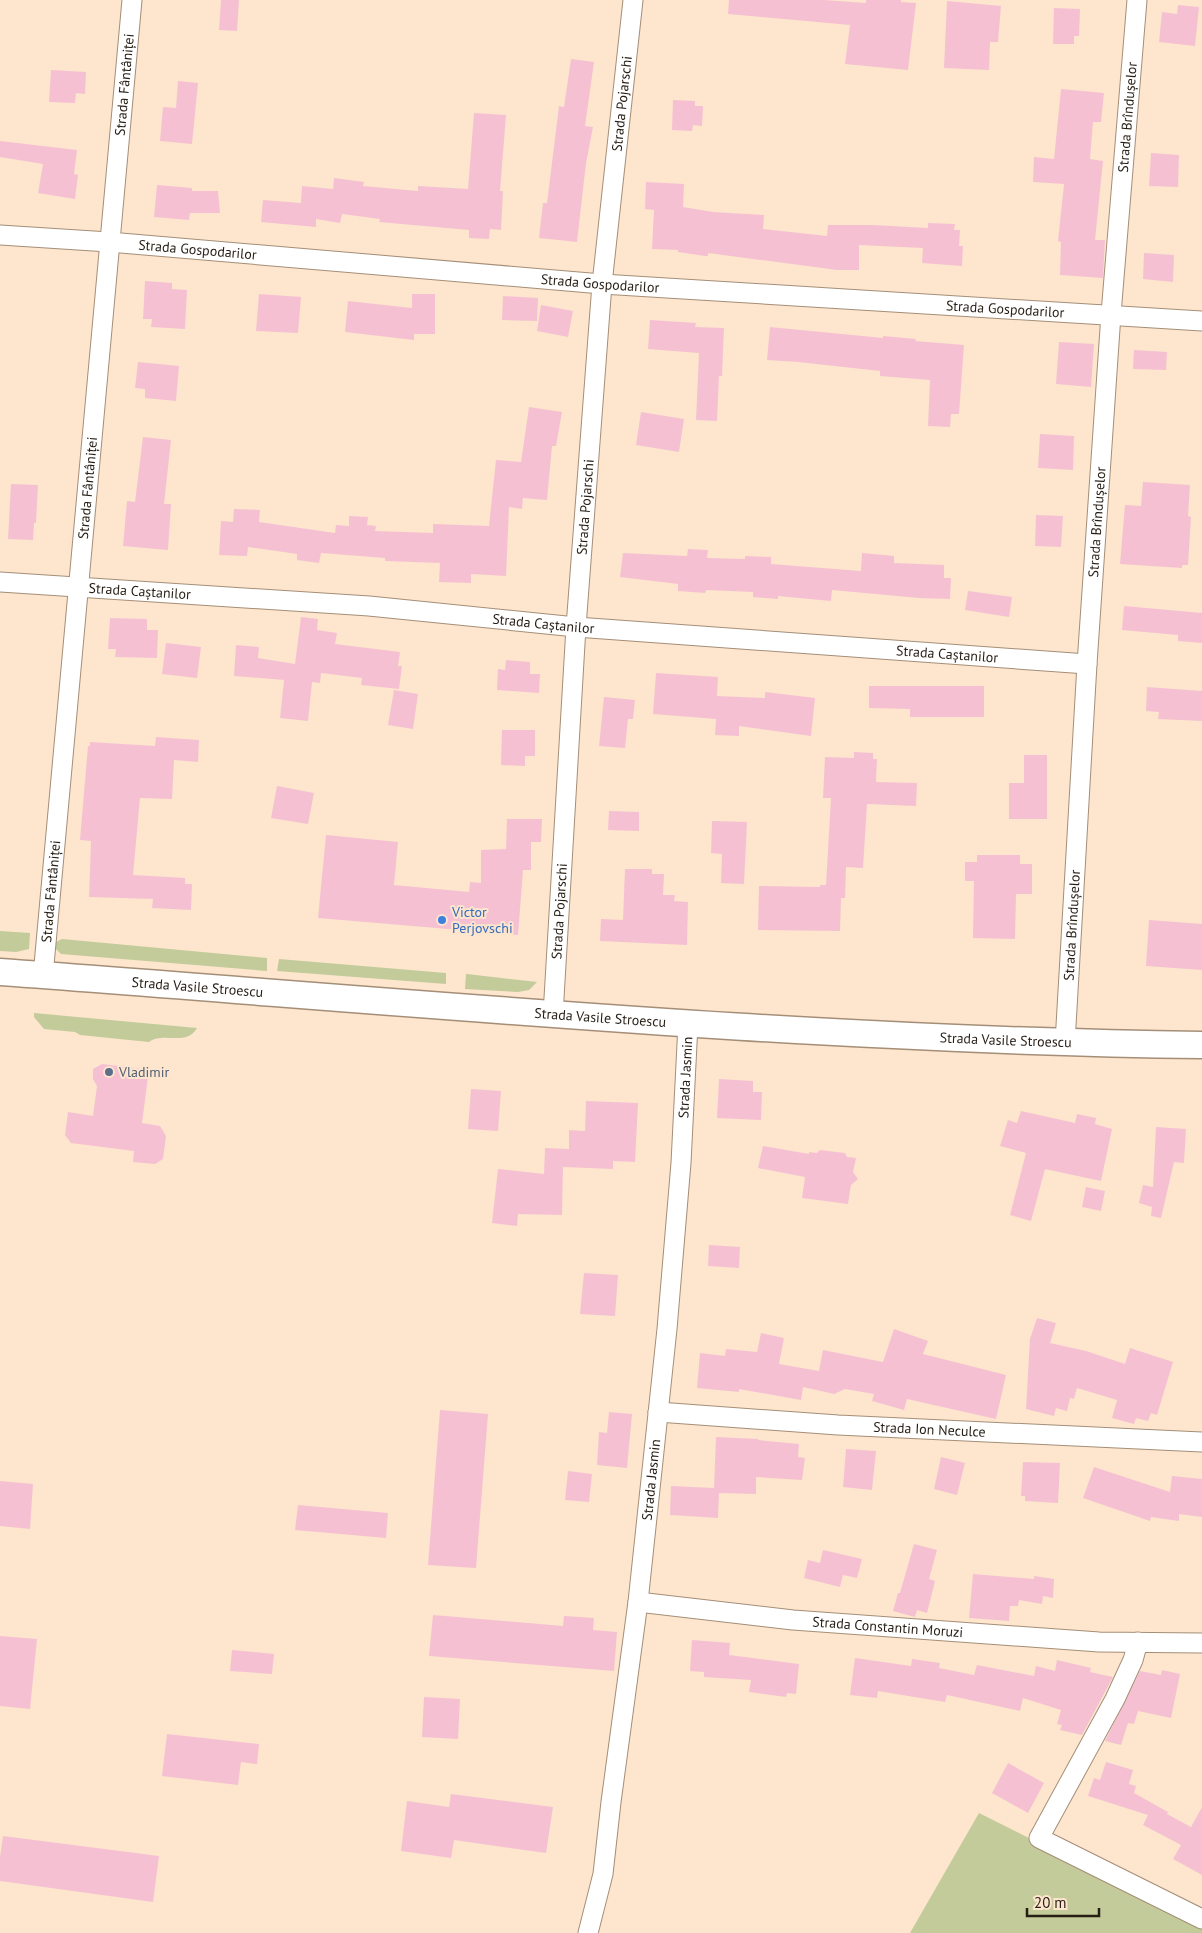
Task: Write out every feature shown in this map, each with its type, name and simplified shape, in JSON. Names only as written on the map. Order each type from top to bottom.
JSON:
[{"type":"main road","name":"Strada Vasile Stroescu","points":[[0,972],[688,1024],[1065,1043],[1202,1045]]},
{"type":"street","name":"Strada Fântâniței","points":[[43,976],[108,242],[132,0]]},
{"type":"street","name":"Strada Pojarschi","points":[[554,1015],[576,627],[602,284],[633,0]]},
{"type":"street","name":"Strada Brîndușelor","points":[[1065,1043],[1087,664],[1111,314],[1137,0]]},
{"type":"street","name":"Strada Gospodarilor","points":[[0,235],[108,242],[602,284],[1202,321]]},
{"type":"street","name":"Strada Caștanilor","points":[[0,582],[369,606],[576,627],[1087,664]]},
{"type":"street","name":"Strada Jasmin","points":[[588,1933],[603,1874],[612,1792],[638,1602],[682,1163],[688,1024]]},
{"type":"street","name":"Strada Ion Neculce","points":[[658,1412],[838,1425],[1202,1442]]},
{"type":"street","name":"Strada Constantin Moruzi","points":[[638,1602],[793,1620],[1099,1642],[1202,1643]]},
{"type":"street","points":[[1138,1642],[1133,1660],[1115,1699],[1039,1838],[1202,1919]]},
{"type":"green space","points":[[0,931],[30,933],[29,949],[16,952],[0,951]]},
{"type":"green space","points":[[62,939],[267,958],[267,971],[61,954],[56,949],[56,942]]},
{"type":"green space","points":[[279,959],[446,973],[446,984],[277,971]]},
{"type":"green space","points":[[466,974],[537,982],[529,990],[518,992],[465,989]]},
{"type":"green space","points":[[34,1013],[197,1028],[187,1037],[161,1038],[149,1042],[80,1035],[75,1032],[44,1029],[34,1017]]},
{"type":"green space","points":[[979,1813],[1202,1925],[1202,1933],[910,1933]]},
{"type":"building","points":[[221,0],[239,0],[237,31],[219,30]]},
{"type":"building","points":[[729,0],[824,0],[866,3],[866,0],[901,0],[901,2],[916,3],[908,70],[845,64],[850,25],[728,14]]},
{"type":"building","points":[[947,1],[1001,6],[998,42],[990,42],[989,70],[944,68]]},
{"type":"building","points":[[1178,5],[1199,7],[1195,46],[1159,42],[1162,12],[1177,14]]},
{"type":"building","points":[[1054,8],[1080,9],[1079,36],[1074,36],[1074,44],[1053,44]]},
{"type":"building","points":[[571,59],[594,62],[585,126],[593,127],[586,163],[577,242],[539,238],[543,203],[547,203],[559,106],[564,107]]},
{"type":"building","points":[[51,70],[86,72],[85,94],[76,93],[75,103],[49,102]]},
{"type":"building","points":[[178,81],[198,83],[192,144],[160,141],[163,107],[176,108]]},
{"type":"building","points":[[1061,89],[1104,93],[1101,122],[1093,122],[1090,159],[1103,161],[1095,240],[1105,240],[1103,278],[1060,275],[1061,242],[1058,241],[1064,184],[1033,182],[1034,157],[1054,159]]},
{"type":"building","points":[[673,100],[695,101],[695,106],[703,106],[702,126],[693,125],[692,131],[672,130]]},
{"type":"building","points":[[474,113],[506,115],[500,191],[503,191],[501,230],[490,229],[489,239],[469,238],[469,230],[379,222],[380,219],[342,214],[340,223],[316,219],[316,227],[261,222],[263,200],[301,203],[302,186],[333,189],[334,178],[364,182],[363,186],[418,191],[418,186],[468,189]]},
{"type":"building","points":[[0,141],[77,150],[74,174],[78,175],[75,199],[38,193],[43,164],[0,157]]},
{"type":"building","points":[[1151,153],[1179,155],[1178,187],[1149,186]]},
{"type":"building","points":[[646,182],[684,184],[683,207],[713,212],[764,215],[763,229],[827,236],[828,225],[928,228],[928,223],[955,224],[954,230],[960,230],[959,246],[963,246],[962,266],[922,263],[923,248],[859,245],[859,270],[837,270],[708,253],[708,256],[705,256],[678,252],[678,250],[652,249],[654,210],[645,209]]},
{"type":"building","points":[[157,185],[192,188],[192,191],[218,191],[220,213],[190,213],[189,220],[154,217]]},
{"type":"building","points":[[1144,253],[1174,255],[1173,282],[1143,279]]},
{"type":"building","points":[[145,281],[172,283],[172,289],[187,290],[185,329],[151,327],[152,319],[143,319]]},
{"type":"building","points":[[259,294],[301,297],[298,333],[256,331]]},
{"type":"building","points":[[412,294],[435,294],[435,334],[414,334],[414,340],[345,332],[348,301],[412,308]]},
{"type":"building","points":[[503,296],[538,298],[537,321],[502,320]]},
{"type":"building","points":[[541,305],[573,311],[568,337],[537,331]]},
{"type":"building","points":[[650,320],[696,323],[695,327],[724,328],[722,376],[719,376],[717,421],[696,420],[699,353],[648,349]]},
{"type":"building","points":[[770,327],[883,338],[883,336],[916,339],[915,341],[964,345],[959,414],[951,414],[950,427],[928,426],[930,380],[880,376],[880,371],[767,360]]},
{"type":"building","points":[[1059,342],[1094,344],[1091,387],[1056,384]]},
{"type":"building","points":[[1134,350],[1167,352],[1166,370],[1133,369]]},
{"type":"building","points":[[138,362],[179,366],[176,401],[145,398],[145,389],[135,388]]},
{"type":"building","points":[[529,407],[562,412],[556,446],[552,446],[547,500],[523,498],[522,509],[509,507],[506,576],[471,574],[471,583],[439,582],[440,563],[385,561],[385,558],[321,553],[319,563],[297,560],[297,554],[248,547],[247,556],[219,555],[221,521],[233,522],[234,509],[260,510],[259,522],[335,533],[336,525],[349,526],[349,516],[368,517],[367,525],[376,526],[375,531],[433,533],[433,524],[489,526],[496,460],[521,462]]},
{"type":"building","points":[[641,412],[684,419],[679,452],[636,445]]},
{"type":"building","points":[[1040,434],[1074,436],[1073,470],[1038,468]]},
{"type":"building","points":[[143,437],[171,440],[164,504],[171,504],[168,550],[123,546],[127,501],[135,502]]},
{"type":"building","points":[[1143,482],[1190,485],[1188,516],[1191,517],[1188,565],[1182,565],[1182,568],[1120,564],[1125,505],[1141,506]]},
{"type":"building","points":[[11,484],[38,485],[33,540],[8,539]]},
{"type":"building","points":[[1036,515],[1063,516],[1061,547],[1035,546]]},
{"type":"building","points":[[688,549],[708,550],[707,558],[745,559],[745,556],[771,557],[771,564],[861,571],[862,553],[894,556],[894,563],[944,565],[944,578],[951,578],[950,599],[832,590],[831,601],[778,596],[778,599],[753,597],[753,592],[706,590],[705,593],[678,591],[678,584],[620,577],[623,553],[687,556]]},
{"type":"building","points":[[968,591],[1012,597],[1009,617],[965,610]]},
{"type":"building","points":[[1124,606],[1202,613],[1202,643],[1178,641],[1178,635],[1122,630]]},
{"type":"building","points":[[301,617],[318,619],[317,630],[337,633],[335,644],[400,652],[398,666],[402,666],[399,689],[361,685],[362,678],[321,673],[320,683],[312,682],[308,721],[280,718],[284,680],[234,676],[236,645],[259,647],[258,658],[295,664]]},
{"type":"building","points":[[110,618],[147,619],[147,630],[158,630],[157,658],[115,657],[116,649],[108,649]]},
{"type":"building","points":[[166,643],[201,647],[197,678],[162,674]]},
{"type":"building","points":[[506,660],[530,662],[530,674],[540,674],[539,693],[497,690],[498,669],[505,670]]},
{"type":"building","points":[[656,673],[718,677],[717,696],[765,698],[765,692],[815,698],[811,736],[739,726],[739,736],[715,735],[716,719],[653,714]]},
{"type":"building","points":[[869,686],[984,686],[984,717],[910,717],[910,709],[869,708]]},
{"type":"building","points":[[1147,687],[1202,691],[1202,721],[1158,719],[1159,712],[1146,711]]},
{"type":"building","points":[[394,690],[418,694],[413,729],[388,725]]},
{"type":"building","points":[[604,697],[635,700],[633,719],[628,719],[625,748],[599,746]]},
{"type":"building","points":[[502,730],[535,730],[535,756],[525,756],[525,766],[501,765]]},
{"type":"building","points":[[156,737],[199,740],[198,762],[174,760],[172,799],[140,798],[133,875],[185,878],[185,884],[192,884],[191,910],[152,908],[153,899],[89,897],[91,841],[80,840],[88,746],[90,746],[90,742],[155,746]]},
{"type":"building","points":[[854,752],[873,753],[873,759],[877,759],[876,782],[917,783],[916,806],[867,804],[863,868],[846,867],[845,898],[841,898],[840,931],[758,930],[759,886],[820,887],[820,885],[826,885],[831,798],[823,798],[825,757],[854,758]]},
{"type":"building","points":[[1024,755],[1047,755],[1047,819],[1009,819],[1009,783],[1024,783]]},
{"type":"building","points":[[277,786],[314,793],[308,824],[271,818]]},
{"type":"building","points":[[609,811],[639,812],[639,831],[608,830]]},
{"type":"building","points":[[507,819],[542,819],[541,842],[531,842],[531,870],[523,870],[518,935],[318,918],[326,835],[398,842],[394,885],[469,892],[470,882],[481,883],[481,850],[506,849]]},
{"type":"building","points":[[712,821],[747,822],[744,884],[721,883],[722,854],[711,853]]},
{"type":"building","points":[[977,855],[1020,855],[1020,864],[1032,864],[1032,894],[1016,894],[1015,939],[973,938],[974,881],[965,881],[965,862],[977,862]]},
{"type":"building","points":[[625,869],[652,869],[652,874],[664,874],[663,895],[675,895],[674,901],[688,902],[687,945],[600,941],[601,919],[623,920]]},
{"type":"building","points":[[1149,920],[1202,924],[1202,970],[1146,966]]},
{"type":"building","points":[[102,1064],[143,1069],[148,1077],[142,1123],[160,1126],[166,1136],[163,1159],[155,1164],[133,1162],[134,1151],[71,1143],[65,1135],[68,1112],[93,1116],[97,1086],[93,1079],[93,1069]]},
{"type":"building","points":[[719,1079],[753,1081],[753,1092],[762,1092],[761,1120],[717,1118]]},
{"type":"building","points":[[471,1089],[501,1091],[498,1131],[468,1129]]},
{"type":"building","points":[[586,1101],[638,1103],[635,1162],[613,1161],[613,1169],[563,1167],[562,1215],[518,1214],[517,1226],[492,1223],[498,1169],[544,1174],[545,1148],[569,1149],[569,1130],[585,1131]]},
{"type":"building","points":[[1021,1111],[1075,1123],[1077,1114],[1096,1118],[1095,1124],[1112,1129],[1101,1181],[1045,1169],[1031,1221],[1010,1215],[1026,1153],[1000,1146],[1008,1120],[1017,1123]]},
{"type":"building","points":[[1156,1127],[1186,1129],[1184,1163],[1174,1162],[1161,1218],[1151,1216],[1152,1207],[1139,1203],[1143,1185],[1153,1187]]},
{"type":"building","points":[[763,1146],[809,1154],[809,1152],[817,1153],[820,1150],[845,1153],[847,1157],[856,1158],[853,1172],[858,1179],[851,1185],[848,1204],[802,1198],[805,1177],[758,1168]]},
{"type":"building","points":[[1086,1187],[1105,1191],[1101,1211],[1082,1207]]},
{"type":"building","points":[[709,1245],[740,1247],[739,1268],[708,1266]]},
{"type":"building","points":[[584,1273],[618,1275],[615,1316],[580,1314]]},
{"type":"building","points":[[1037,1318],[1056,1323],[1050,1343],[1086,1351],[1125,1364],[1130,1348],[1173,1362],[1157,1415],[1151,1413],[1148,1421],[1136,1418],[1134,1424],[1112,1418],[1117,1400],[1077,1388],[1074,1399],[1070,1398],[1067,1411],[1056,1408],[1054,1416],[1026,1409],[1030,1339]]},
{"type":"building","points":[[894,1329],[928,1341],[923,1354],[1006,1375],[996,1419],[907,1399],[904,1410],[872,1401],[874,1394],[845,1389],[834,1394],[803,1387],[801,1400],[739,1389],[739,1392],[697,1388],[700,1353],[725,1356],[726,1349],[757,1352],[761,1333],[784,1338],[779,1364],[819,1371],[823,1350],[883,1362]]},
{"type":"building","points":[[440,1410],[488,1414],[476,1568],[428,1565]]},
{"type":"building","points":[[609,1412],[632,1414],[627,1468],[597,1465],[599,1432],[607,1433]]},
{"type":"building","points":[[716,1437],[758,1439],[799,1444],[798,1457],[805,1458],[802,1480],[756,1477],[756,1494],[719,1493],[718,1518],[670,1515],[671,1486],[714,1488]]},
{"type":"building","points":[[846,1449],[876,1451],[872,1490],[843,1487]]},
{"type":"building","points":[[941,1457],[965,1463],[957,1495],[934,1489]]},
{"type":"building","points":[[1023,1462],[1060,1463],[1058,1503],[1025,1501],[1025,1496],[1021,1496]]},
{"type":"building","points":[[1094,1467],[1170,1492],[1172,1476],[1202,1479],[1202,1517],[1179,1514],[1179,1521],[1151,1517],[1150,1521],[1083,1498]]},
{"type":"building","points":[[568,1471],[592,1474],[589,1502],[565,1500]]},
{"type":"building","points":[[0,1481],[33,1484],[30,1529],[0,1526]]},
{"type":"building","points":[[298,1505],[388,1513],[386,1538],[295,1530]]},
{"type":"building","points":[[914,1544],[937,1550],[929,1579],[935,1581],[927,1613],[917,1610],[915,1617],[893,1611]]},
{"type":"building","points":[[823,1550],[862,1559],[857,1578],[843,1575],[840,1587],[804,1578],[808,1560],[820,1563]]},
{"type":"building","points":[[973,1574],[1034,1579],[1034,1576],[1054,1579],[1053,1598],[1043,1596],[1042,1604],[1019,1600],[1018,1606],[1010,1606],[1009,1621],[969,1618]]},
{"type":"building","points":[[433,1615],[563,1626],[564,1616],[594,1618],[593,1630],[617,1632],[614,1671],[429,1656]]},
{"type":"building","points":[[0,1636],[37,1639],[30,1709],[0,1706]]},
{"type":"building","points":[[692,1640],[730,1643],[729,1655],[799,1664],[796,1694],[787,1693],[786,1697],[749,1692],[751,1680],[704,1677],[704,1672],[690,1671]]},
{"type":"building","points":[[232,1650],[274,1654],[272,1674],[230,1671]]},
{"type":"building","points":[[855,1658],[911,1666],[912,1659],[940,1663],[939,1668],[974,1675],[977,1665],[1034,1676],[1036,1666],[1055,1671],[1057,1660],[1091,1668],[1090,1672],[1113,1677],[1082,1735],[1060,1730],[1062,1725],[1057,1724],[1061,1710],[1023,1698],[1020,1711],[947,1695],[945,1702],[878,1691],[877,1698],[850,1695]]},
{"type":"building","points":[[1162,1670],[1180,1674],[1171,1718],[1138,1711],[1134,1724],[1128,1723],[1121,1745],[1105,1741],[1140,1671],[1161,1675]]},
{"type":"building","points":[[424,1697],[460,1699],[458,1739],[422,1737]]},
{"type":"building","points":[[167,1734],[259,1744],[257,1764],[241,1762],[238,1785],[162,1776]]},
{"type":"building","points":[[1106,1762],[1133,1770],[1129,1784],[1136,1786],[1134,1793],[1191,1827],[1202,1807],[1202,1875],[1173,1859],[1181,1845],[1143,1825],[1148,1815],[1088,1796],[1094,1778],[1100,1780]]},
{"type":"building","points":[[1008,1763],[1044,1783],[1028,1813],[992,1793]]},
{"type":"building","points":[[451,1794],[553,1807],[546,1853],[454,1840],[451,1858],[401,1851],[407,1801],[449,1807]]},
{"type":"building","points":[[3,1836],[159,1856],[153,1902],[0,1881],[0,1857]]},
{"type":"place","name":"Victor Perjovschi","points":[[442,920]]},
{"type":"place","name":"Vladimir","points":[[109,1072]]}]
